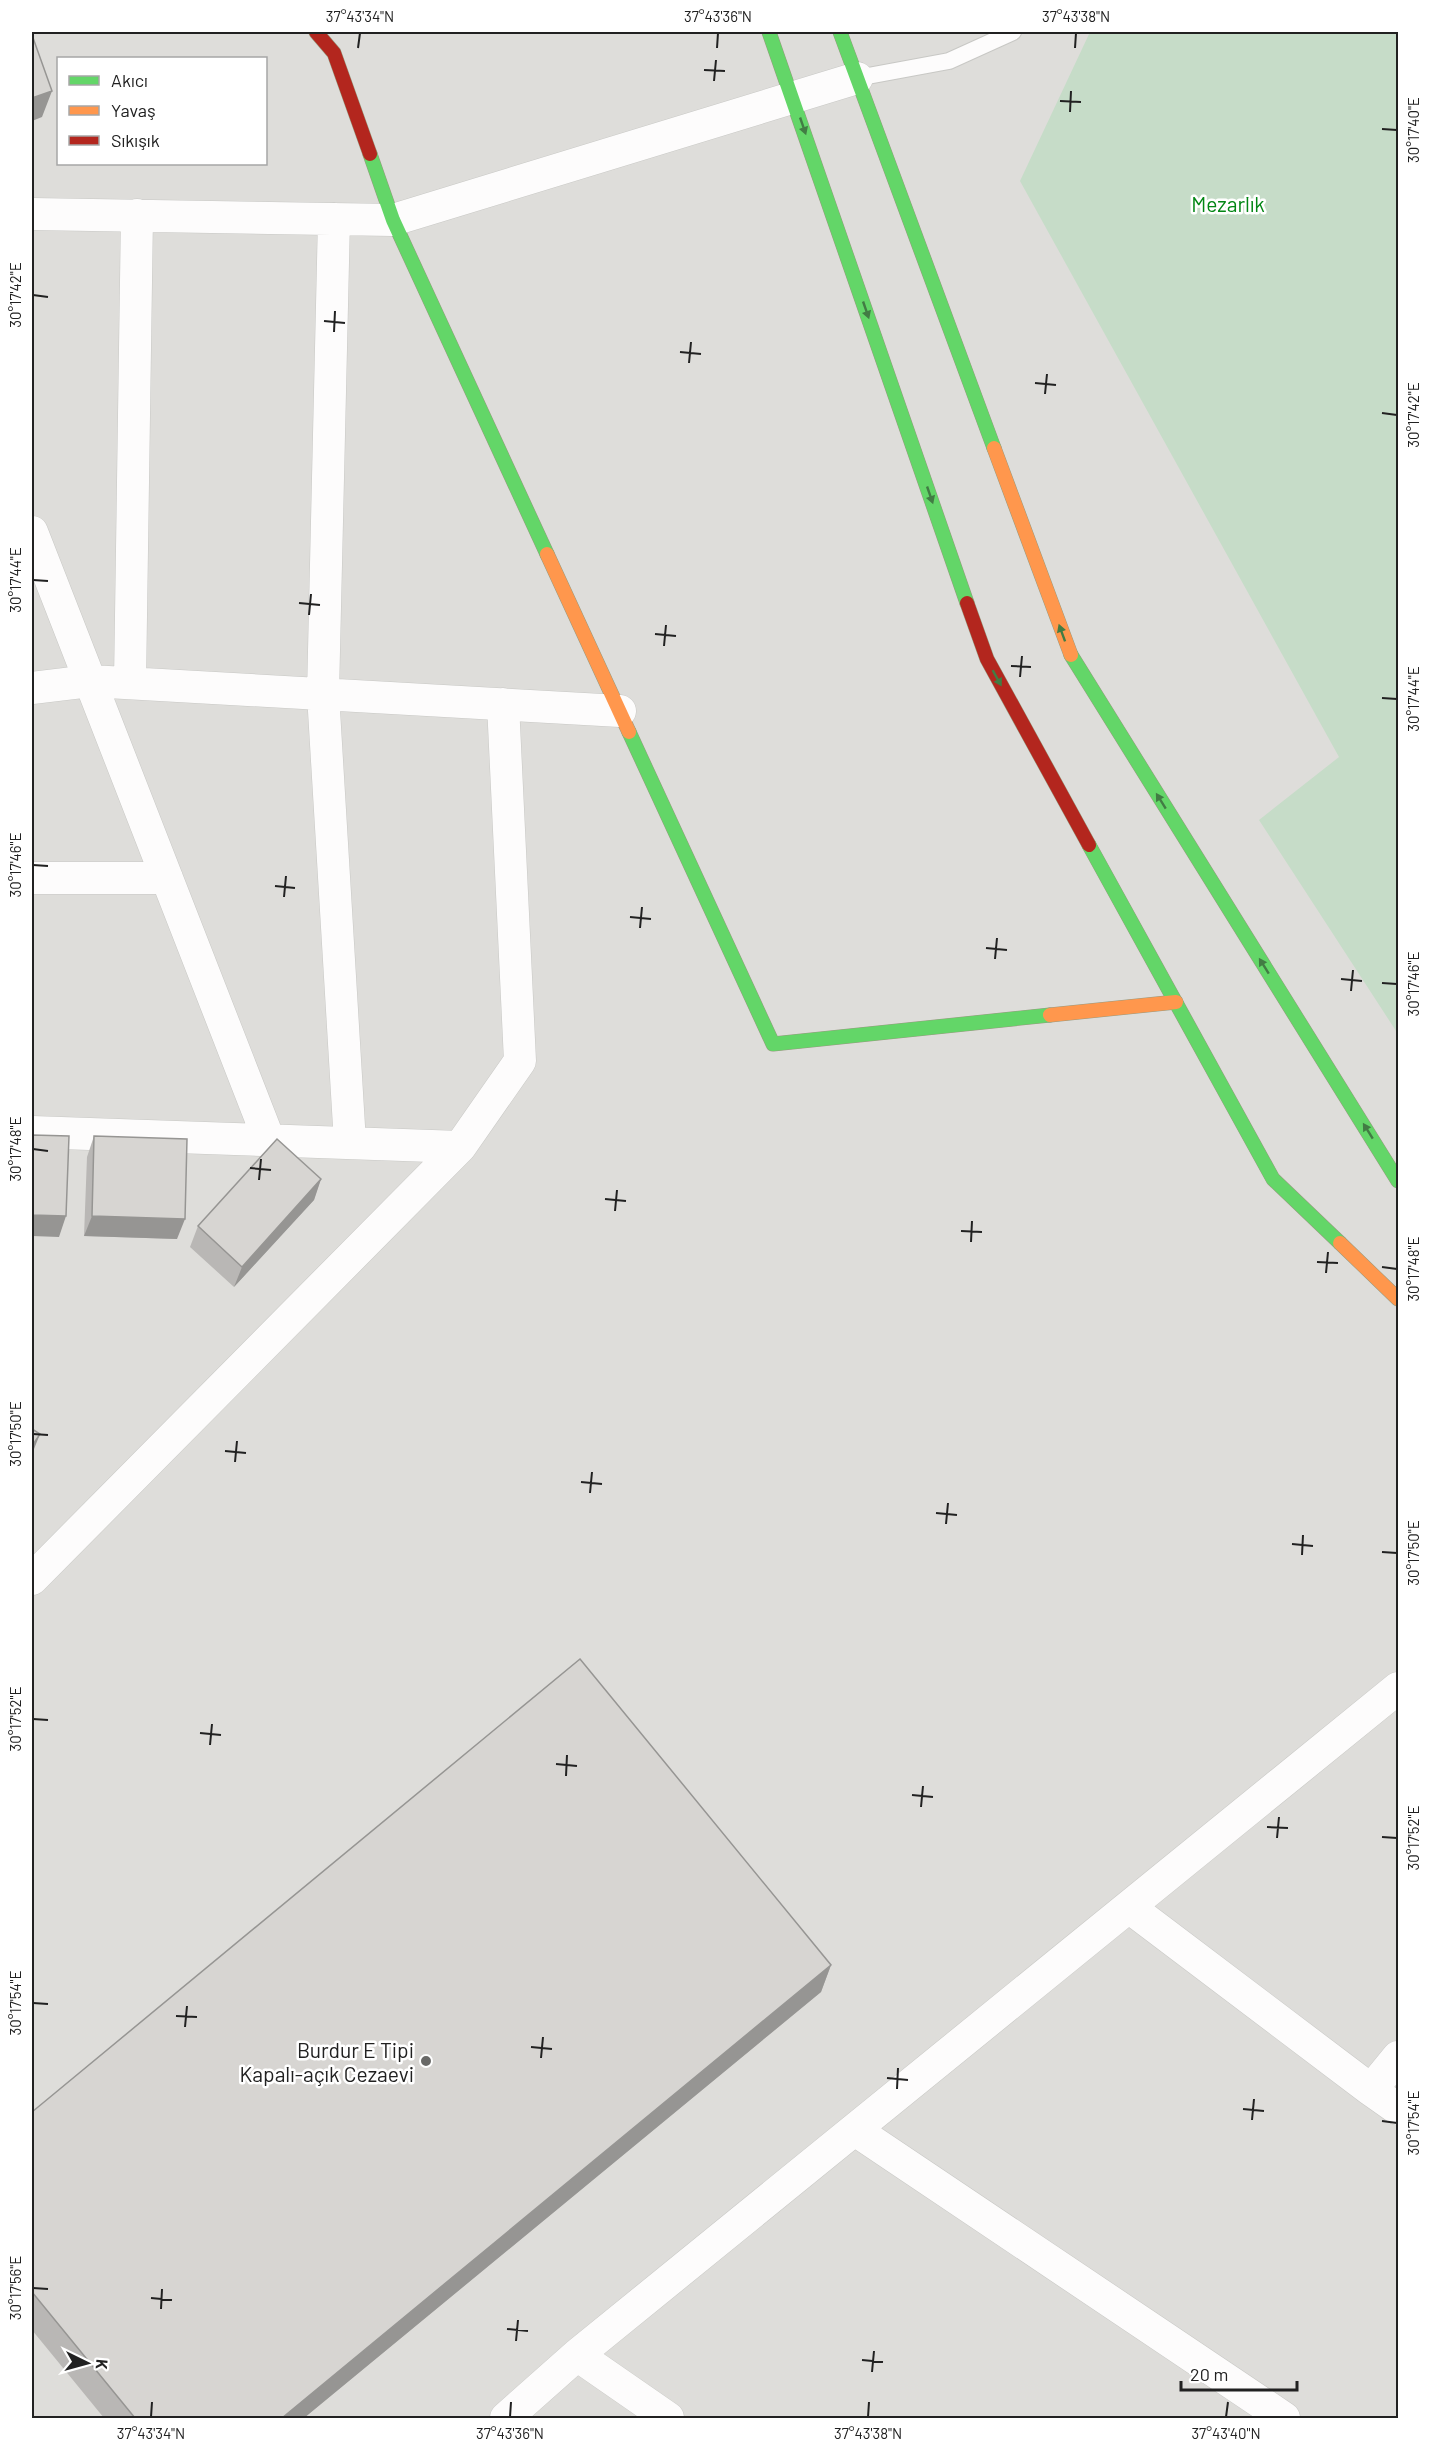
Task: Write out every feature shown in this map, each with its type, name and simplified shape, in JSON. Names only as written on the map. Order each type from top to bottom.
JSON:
[{"type":"main road","points":[[316,32],[334,53],[393,220],[773,1044],[1176,1002]]},
{"type":"main road","points":[[769,32],[987,659],[1273,1179],[1398,1299]]},
{"type":"main road","points":[[840,32],[1071,656],[1398,1181]]},
{"type":"street","points":[[32,214],[393,220],[857,78]]},
{"type":"street","points":[[130,683],[137,215]]},
{"type":"street","points":[[334,219],[323,694],[350,1143]]},
{"type":"street","points":[[32,532],[269,1140]]},
{"type":"street","points":[[32,688],[90,681],[620,711]]},
{"type":"street","points":[[32,1578],[460,1147],[520,1061],[503,704]]},
{"type":"street","points":[[32,878],[167,878]]},
{"type":"street","points":[[32,1132],[460,1147]]},
{"type":"street","points":[[506,2418],[577,2355],[1398,1688]]},
{"type":"street","points":[[1129,1907],[1398,2109]]},
{"type":"street","points":[[1371,2090],[1398,2057]]},
{"type":"street","points":[[855,2130],[1284,2418]]},
{"type":"street","points":[[577,2355],[668,2418]]},
{"type":"lane","points":[[857,78],[949,62],[1012,32]]},
{"type":"shaded area","points":[[32,32],[1398,32],[1398,2418],[32,2418]]},
{"type":"green space","name":"Mezarlık","points":[[1090,32],[1398,32],[1398,1034],[1259,820],[1339,757],[1020,181]]},
{"type":"building","points":[[32,35],[52,91],[32,98]]},
{"type":"building","points":[[32,1135],[69,1136],[66,1216],[32,1215]]},
{"type":"building","points":[[94,1136],[187,1139],[185,1219],[92,1216]]},
{"type":"building","points":[[277,1139],[321,1179],[242,1267],[198,1226]]},
{"type":"building","points":[[32,1429],[40,1434],[32,1446]]},
{"type":"building","name":"Burdur E Tipi Kapalı-açık Cezaevi","points":[[580,1659],[831,1965],[282,2418],[135,2418],[32,2292],[32,2112]]},
{"type":"traffic: fast","points":[[769,32],[967,603]]},
{"type":"traffic: fast","points":[[840,32],[994,448]]},
{"type":"traffic: fast","points":[[370,154],[393,220],[547,554]]},
{"type":"traffic: fast","points":[[1071,655],[1398,1181]]},
{"type":"traffic: fast","points":[[629,732],[773,1044],[1050,1015]]},
{"type":"traffic: fast","points":[[1089,845],[1273,1179],[1340,1243]]},
{"type":"traffic: slow","points":[[994,448],[1071,655]]},
{"type":"traffic: slow","points":[[547,554],[629,732]]},
{"type":"traffic: slow","points":[[1050,1015],[1176,1002]]},
{"type":"traffic: slow","points":[[1340,1243],[1398,1299]]},
{"type":"traffic: jam","points":[[316,32],[334,53],[370,154]]},
{"type":"traffic: jam","points":[[967,603],[987,659],[1089,845]]},
{"type":"place","name":"Burdur E Tipi Kapalı-açık Cezaevi","points":[[426,2061]]}]
